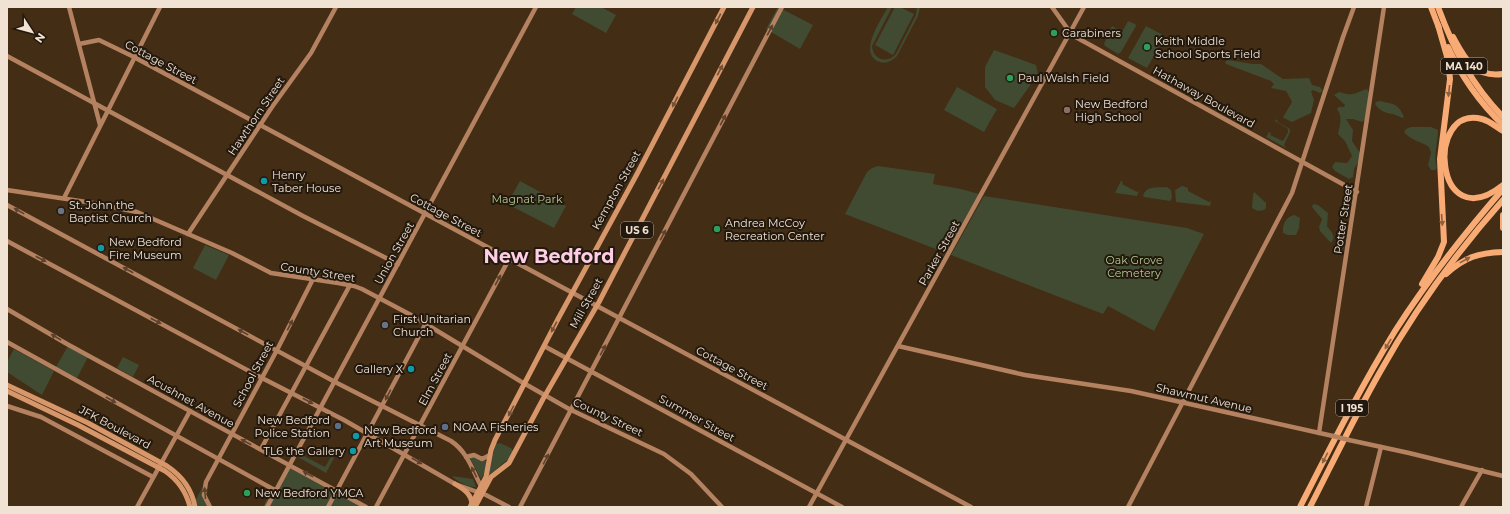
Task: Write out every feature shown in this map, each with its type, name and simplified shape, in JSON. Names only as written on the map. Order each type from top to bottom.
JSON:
[{"type":"highway","name":"MA 140","points":[[1432,7],[1438,25],[1455,62],[1467,82],[1484,105],[1503,125]]},
{"type":"highway","name":"MA 140","points":[[1438,7],[1453,45],[1465,68],[1483,95],[1503,117]]},
{"type":"highway","points":[[1441,15],[1461,51],[1474,68],[1487,74],[1503,74]]},
{"type":"highway","points":[[1408,311],[1417,292],[1438,257],[1444,242],[1440,159],[1449,86],[1449,72],[1448,60],[1438,25]]},
{"type":"highway","points":[[1503,131],[1482,119],[1473,118],[1463,120],[1456,124],[1450,133],[1445,146],[1444,155],[1445,168],[1449,181],[1456,191],[1462,195],[1471,198],[1483,197],[1503,185]]},
{"type":"highway","name":"I 195","points":[[1300,507],[1367,380],[1408,311],[1460,240],[1503,189]]},
{"type":"highway","name":"I 195","points":[[1310,507],[1380,373],[1405,330],[1458,254],[1503,200]]},
{"type":"highway","points":[[1503,214],[1503,228]]},
{"type":"highway","points":[[1427,297],[1447,274],[1464,260],[1482,254],[1503,252]]},
{"type":"main road","points":[[69,7],[100,126]]},
{"type":"main road","points":[[64,198],[160,7]]},
{"type":"main road","name":"Hawthorn Street","points":[[188,234],[260,125],[313,49],[336,7]]},
{"type":"main road","name":"Union Street","points":[[267,507],[536,7]]},
{"type":"main road","name":"Kempton Street","points":[[482,492],[488,470],[490,454],[495,440],[724,7]]},
{"type":"main road","name":"Mill Street","points":[[482,492],[493,475],[509,463],[597,305],[752,7]]},
{"type":"main road","points":[[520,507],[782,7]]},
{"type":"main road","name":"Hathaway Boulevard","points":[[1052,7],[1070,33],[1356,192]]},
{"type":"main road","name":"Parker Street","points":[[809,507],[1084,7]]},
{"type":"main road","points":[[1128,507],[1291,195],[1354,7]]},
{"type":"main road","name":"Potter Street","points":[[1319,433],[1384,7]]},
{"type":"main road","name":"Cottage Street","points":[[79,44],[99,40],[134,57],[971,507]]},
{"type":"main road","points":[[7,56],[303,216],[398,264]]},
{"type":"main road","name":"County Street","points":[[7,190],[64,198],[137,212],[232,253],[271,273],[350,285],[379,298],[426,323],[525,384],[572,410],[652,447],[670,458],[691,474],[722,507]]},
{"type":"main road","points":[[7,204],[306,366],[455,444],[466,457],[482,492]]},
{"type":"main road","points":[[7,241],[262,378],[320,407],[404,454],[456,484],[470,495],[472,506]]},
{"type":"main road","name":"Elm Street","points":[[376,507],[509,259]]},
{"type":"main road","name":"School Street","points":[[210,507],[204,495],[205,484],[208,477],[277,350],[313,279]]},
{"type":"main road","points":[[261,449],[350,285]]},
{"type":"main road","name":"Acushnet Avenue","points":[[7,309],[366,507]]},
{"type":"main road","points":[[328,507],[426,323]]},
{"type":"main road","points":[[7,342],[264,485],[276,490]]},
{"type":"main road","name":"Summer Street","points":[[544,346],[842,507]]},
{"type":"main road","name":"Shawmut Avenue","points":[[898,346],[1025,375],[1118,388],[1382,447],[1503,476]]},
{"type":"main road","name":"JFK Boulevard","points":[[7,385],[83,421],[160,465],[180,484],[190,507]]},
{"type":"main road","name":"JFK Boulevard","points":[[7,391],[78,424],[176,473],[183,480],[191,494],[195,507]]},
{"type":"main road","points":[[7,406],[41,417],[153,477]]},
{"type":"main road","points":[[137,507],[190,411]]},
{"type":"main road","points":[[1366,507],[1382,447]]},
{"type":"main road","points":[[466,457],[474,455],[482,459],[490,454]]},
{"type":"main road","points":[[1461,507],[1482,470]]},
{"type":"main road","points":[[456,484],[482,492],[509,507]]},
{"type":"main road","name":"US 6","points":[[472,506],[482,492]]},
{"type":"green space","points":[[576,7],[601,7],[616,15],[606,33],[572,14]]},
{"type":"green space","points":[[778,7],[813,25],[800,49],[766,29]]},
{"type":"green space","points":[[888,7],[892,7],[872,46],[875,55],[885,60],[896,54],[916,15],[917,7],[920,7],[918,16],[897,56],[889,62],[882,63],[873,58],[871,45],[876,28]]},
{"type":"green space","points":[[895,7],[900,7],[914,14],[893,55],[875,45]]},
{"type":"green space","points":[[1128,21],[1136,26],[1121,52],[1118,54],[1105,46],[1104,44],[1106,37],[1112,26],[1122,32]]},
{"type":"green space","name":"Keith Middle School Sports Field","points":[[1146,26],[1165,36],[1147,68],[1128,58]]},
{"type":"green space","name":"Paul Walsh Field","points":[[994,50],[1036,65],[1038,74],[1014,108],[995,100],[985,87],[985,67]]},
{"type":"green space","points":[[1228,60],[1261,64],[1283,79],[1309,78],[1312,85],[1320,87],[1323,91],[1320,93],[1313,90],[1311,91],[1314,100],[1311,113],[1292,122],[1283,117],[1292,102],[1286,91],[1271,88],[1274,84],[1271,81],[1226,64],[1225,62]]},
{"type":"green space","points":[[957,87],[997,109],[984,132],[944,110]]},
{"type":"green space","points":[[1367,89],[1369,93],[1365,120],[1362,122],[1353,119],[1346,119],[1353,130],[1352,141],[1360,153],[1360,159],[1354,169],[1353,177],[1349,179],[1335,171],[1332,167],[1335,162],[1347,163],[1352,156],[1345,141],[1338,134],[1340,118],[1337,109],[1339,107],[1344,107],[1345,105],[1334,95],[1339,92],[1354,94]]},
{"type":"green space","points":[[1379,101],[1395,105],[1400,109],[1404,117],[1402,118],[1384,112],[1375,104]]},
{"type":"green space","points":[[1276,119],[1279,123],[1290,129],[1284,145],[1286,148],[1266,137],[1269,132],[1271,133],[1270,135],[1283,141],[1288,132],[1288,129],[1275,121]]},
{"type":"green space","points":[[1411,127],[1431,127],[1438,130],[1436,154],[1437,168],[1435,170],[1431,170],[1428,165],[1431,153],[1429,147],[1410,137],[1404,132],[1406,129]]},
{"type":"green space","points":[[878,166],[935,174],[933,184],[979,194],[946,253],[845,214],[867,172]]},
{"type":"green space","name":"Magnat Park","points":[[520,181],[566,206],[554,228],[507,204]]},
{"type":"green space","points":[[1121,181],[1123,182],[1122,184],[1137,192],[1139,191],[1137,196],[1115,193]]},
{"type":"green space","points":[[1182,186],[1188,188],[1188,191],[1209,202],[1211,201],[1210,206],[1176,202],[1175,190]]},
{"type":"green space","points":[[1156,187],[1167,187],[1171,190],[1172,198],[1170,201],[1143,196],[1147,190]]},
{"type":"green space","points":[[1254,192],[1266,203],[1266,208],[1264,210],[1258,211],[1252,208]]},
{"type":"green space","name":"Oak Grove Cemetery","points":[[984,196],[1187,228],[1204,234],[1154,331],[1108,306],[1103,314],[951,255]]},
{"type":"green space","points":[[1313,204],[1318,205],[1328,213],[1327,226],[1332,232],[1333,236],[1333,241],[1331,243],[1320,231],[1319,227],[1322,219],[1312,207]]},
{"type":"green space","points":[[1294,215],[1300,218],[1299,228],[1296,235],[1288,235],[1283,233],[1285,221]]},
{"type":"green space","points":[[205,245],[229,255],[216,280],[193,268]]},
{"type":"green space","points":[[68,346],[88,357],[77,378],[56,367]]},
{"type":"green space","points":[[14,349],[54,371],[42,395],[7,372],[7,362]]},
{"type":"green space","points":[[123,357],[139,365],[133,377],[117,368]]},
{"type":"green space","points":[[500,443],[511,448],[513,451],[511,457],[488,476],[494,449],[496,444]]},
{"type":"green space","points":[[300,454],[325,467],[331,457],[334,458],[326,473],[298,457]]},
{"type":"green space","points":[[472,457],[487,461],[486,470],[481,479],[470,458]]},
{"type":"green space","points":[[290,464],[366,507],[263,507],[272,489],[276,490]]},
{"type":"green space","points":[[452,476],[473,479],[476,487],[463,484]]},
{"type":"green space","points":[[204,484],[203,497],[208,507],[192,507]]},
{"type":"place","name":"Carabiners","points":[[1054,33]]},
{"type":"place","name":"Keith Middle School Sports Field","points":[[1147,47]]},
{"type":"place","name":"Paul Walsh Field","points":[[1010,78]]},
{"type":"place","name":"New Bedford High School","points":[[1067,110]]},
{"type":"place","name":"Henry Taber House","points":[[264,181]]},
{"type":"place","name":"St. John the Baptist Church","points":[[61,211]]},
{"type":"place","name":"Andrea McCoy Recreation Center","points":[[717,229]]},
{"type":"place","name":"New Bedford Fire Museum","points":[[101,248]]},
{"type":"place","name":"First Unitarian Church","points":[[385,325]]},
{"type":"place","name":"Gallery X","points":[[411,369]]},
{"type":"place","name":"New Bedford Police Station","points":[[338,426]]},
{"type":"place","name":"NOAA Fisheries","points":[[445,427]]},
{"type":"place","name":"New Bedford Art Museum","points":[[356,436]]},
{"type":"place","name":"TL6 the Gallery","points":[[353,451]]},
{"type":"place","name":"New Bedford YMCA","points":[[247,493]]},
{"type":"district","name":"New Bedford","points":[[549,256]]}]
